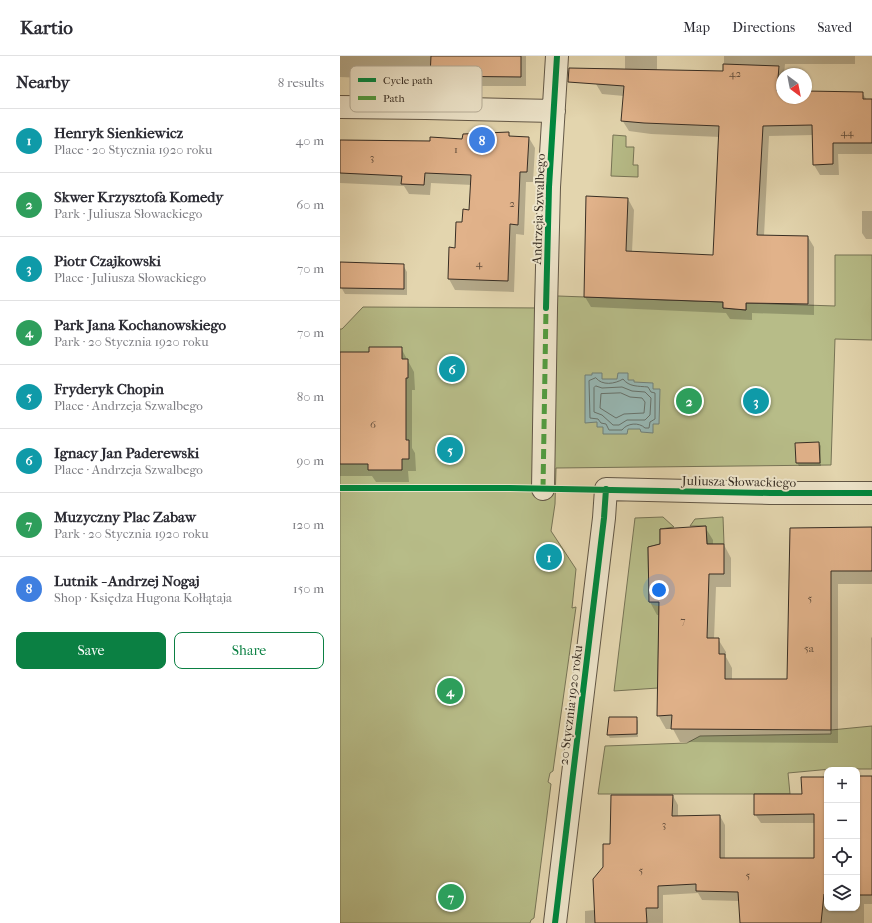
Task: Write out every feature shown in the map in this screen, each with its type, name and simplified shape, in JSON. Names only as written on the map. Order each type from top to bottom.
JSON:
[{"type":"street","name":"Andrzeja Szwalbego","points":[[543,489],[546,308],[550,187],[557,56]]},
{"type":"street","points":[[340,107],[350,107]]},
{"type":"street","points":[[482,109],[554,111]]},
{"type":"street","name":"Juliusza Słowackiego","points":[[606,489],[770,493],[872,493]]},
{"type":"street","name":"20 Stycznia 1920 roku","points":[[555,923],[604,518],[606,489]]},
{"type":"green space","points":[[613,135],[626,136],[626,147],[634,147],[633,165],[638,165],[638,177],[611,176]]},
{"type":"green space","points":[[835,255],[872,255],[872,340],[835,339],[831,465],[556,468],[555,504],[551,531],[576,569],[572,608],[576,607],[553,771],[550,773],[548,782],[551,784],[534,918],[530,923],[340,923],[340,329],[342,329],[363,307],[546,308],[558,296],[723,302],[723,308],[746,310],[746,303],[835,306]]},
{"type":"green space","points":[[663,517],[674,527],[660,529],[660,544],[648,547],[649,602],[659,602],[658,688],[614,691],[635,518]]},
{"type":"green space","points":[[723,517],[724,544],[707,544],[706,526],[690,526],[695,519]]},
{"type":"green space","points":[[872,726],[872,769],[860,769],[860,767],[824,767],[824,770],[788,773],[790,794],[598,794],[605,746],[687,743],[700,736],[831,734],[831,730]]},
{"type":"water","points":[[592,373],[602,373],[602,379],[617,379],[618,373],[628,373],[628,380],[634,380],[634,382],[653,383],[653,389],[660,389],[659,424],[653,424],[653,433],[641,432],[640,429],[628,429],[627,434],[603,434],[603,427],[597,427],[597,422],[585,423],[585,375],[592,375]]},
{"type":"building","points":[[431,56],[521,56],[521,77],[482,77],[482,66],[430,66]]},
{"type":"building","points":[[723,64],[779,66],[779,68],[776,68],[776,104],[812,104],[812,91],[863,92],[863,99],[872,99],[872,143],[833,143],[833,164],[813,165],[812,125],[763,126],[757,235],[808,236],[808,304],[746,303],[746,310],[723,308],[723,302],[584,297],[586,196],[628,198],[626,251],[713,255],[719,126],[621,121],[624,86],[568,82],[569,68],[723,71]]},
{"type":"building","points":[[509,132],[509,136],[529,137],[527,172],[520,172],[518,225],[510,224],[508,281],[448,279],[449,247],[455,248],[456,222],[462,222],[463,209],[469,210],[471,175],[425,173],[424,185],[401,184],[402,176],[340,173],[340,140],[430,141],[430,137],[462,139],[463,134]]},
{"type":"building","points":[[340,262],[404,264],[404,289],[340,288]]},
{"type":"building","points":[[369,347],[402,347],[402,359],[408,359],[408,378],[406,378],[406,440],[409,440],[409,459],[402,459],[402,470],[368,470],[368,464],[340,464],[340,352],[369,352]]},
{"type":"building","points":[[819,442],[820,463],[796,463],[795,443]]},
{"type":"building","points":[[706,526],[707,544],[724,544],[724,574],[709,574],[707,638],[719,638],[719,654],[725,654],[725,679],[787,679],[790,528],[872,527],[872,571],[831,571],[831,730],[671,729],[672,715],[657,716],[659,602],[649,602],[648,547],[660,544],[660,529]]},
{"type":"building","points":[[609,717],[637,717],[637,734],[607,735]]},
{"type":"building","points":[[860,776],[872,776],[872,895],[860,895]]},
{"type":"building","points":[[801,777],[824,777],[824,894],[821,923],[740,923],[738,892],[696,891],[696,884],[658,886],[658,908],[646,908],[647,923],[595,923],[593,879],[603,867],[603,844],[610,844],[611,795],[673,795],[672,816],[720,815],[720,858],[814,858],[814,814],[754,815],[754,794],[802,794]]},
{"type":"marked path","points":[[543,489],[546,308]]},
{"type":"cycle path","points":[[546,308],[549,187],[557,56]]},
{"type":"cycle path","points":[[340,488],[510,488],[770,493],[872,493]]},
{"type":"cycle path","points":[[555,923],[604,518],[606,489]]},
{"type":"place","name":"Lutnik - Andrzej Nogaj","points":[[482,140]]},
{"type":"place","name":"Ignacy Jan Paderewski","points":[[452,369]]},
{"type":"place","name":"Skwer Krzysztofa Komedy","points":[[689,401]]},
{"type":"place","name":"Piotr Czajkowski","points":[[756,401]]},
{"type":"place","name":"Fryderyk Chopin","points":[[450,450]]},
{"type":"place","name":"Henryk Sienkiewicz","points":[[549,557]]},
{"type":"place","name":"Park Jana Kochanowskiego","points":[[450,691]]},
{"type":"place","name":"Muzyczny Plac Zabaw","points":[[451,897]]}]
